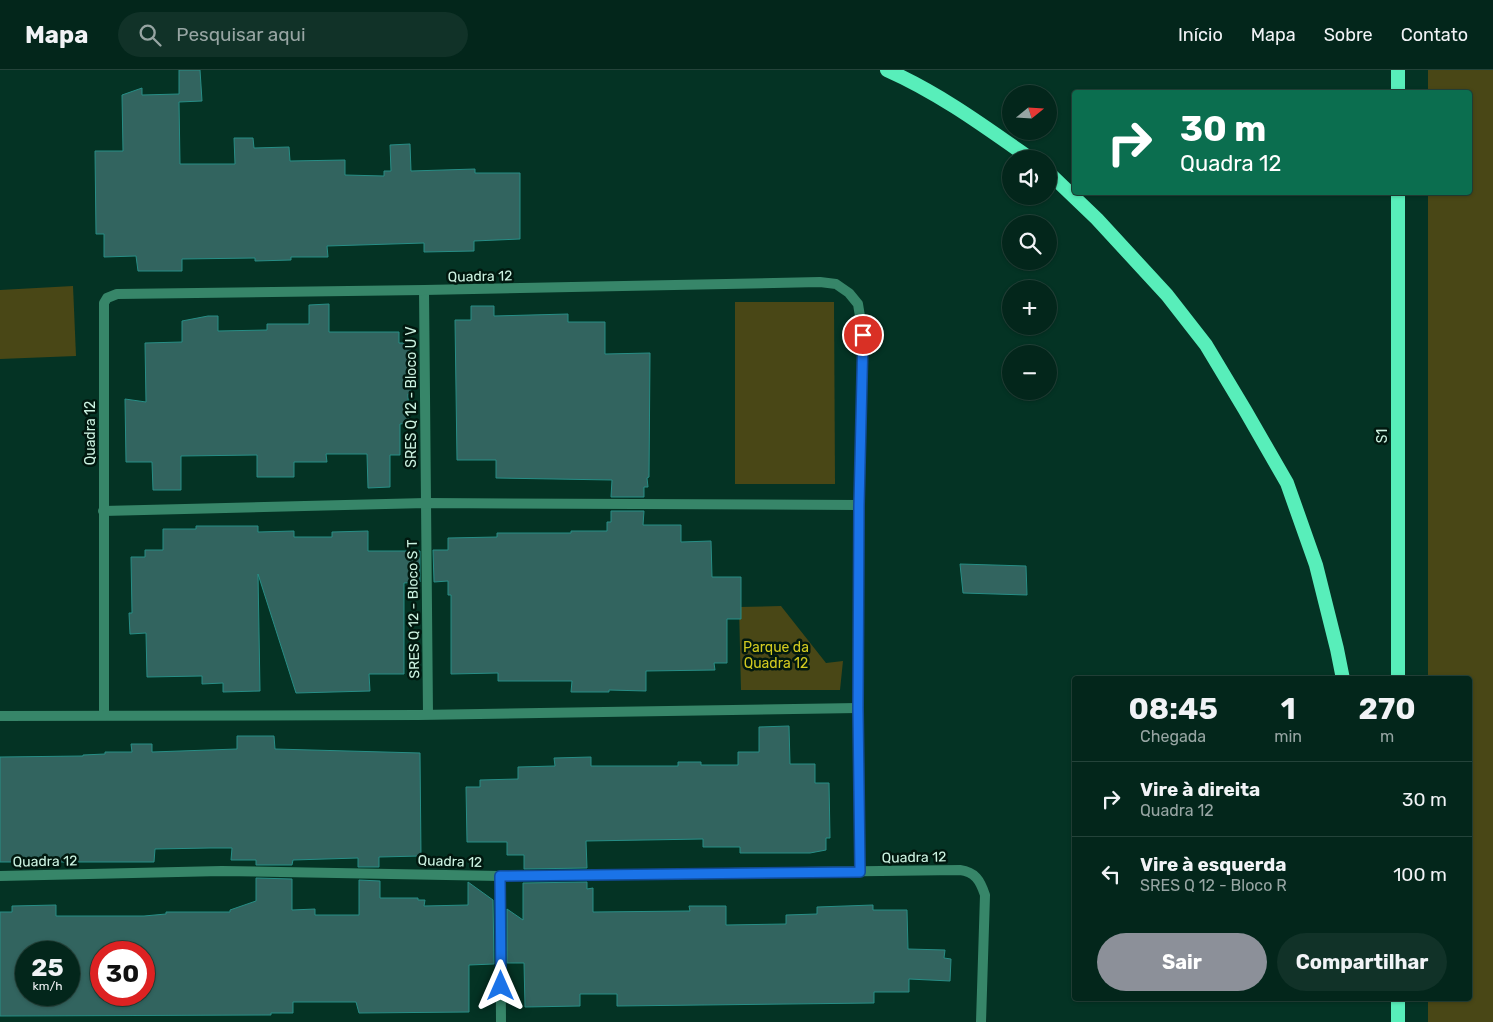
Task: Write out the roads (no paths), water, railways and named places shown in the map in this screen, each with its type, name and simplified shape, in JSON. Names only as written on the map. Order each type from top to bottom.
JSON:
[{"type":"highway","points":[[887,70],[946,100],[1018,150]]},
{"type":"highway","points":[[1398,70],[1398,90]]},
{"type":"highway","points":[[1057,181],[1097,219],[1167,296],[1206,345],[1245,410],[1287,483],[1316,565],[1342,676]]},
{"type":"highway","name":"S1","points":[[1398,195],[1398,676]]},
{"type":"highway","points":[[1398,1001],[1398,1022]]},
{"type":"street","name":"Quadra 12","points":[[104,715],[104,303],[111,295],[820,282],[836,284],[849,293],[858,304],[863,335],[859,505],[858,708],[860,872]]},
{"type":"street","name":"SRES Q 12 - Bloco U V","points":[[424,290],[426,503]]},
{"type":"street","points":[[103,511],[426,503],[859,505]]},
{"type":"street","name":"SRES Q 12 - Bloco S T","points":[[426,503],[428,714]]},
{"type":"street","points":[[0,716],[428,714],[858,708]]},
{"type":"street","name":"Quadra 12","points":[[0,876],[222,871],[500,876],[970,871],[977,877],[985,895],[981,1022]]},
{"type":"street","points":[[500,876],[501,1022]]},
{"type":"park label","name":"Parque da Quadra 12","points":[[776,656]]}]
